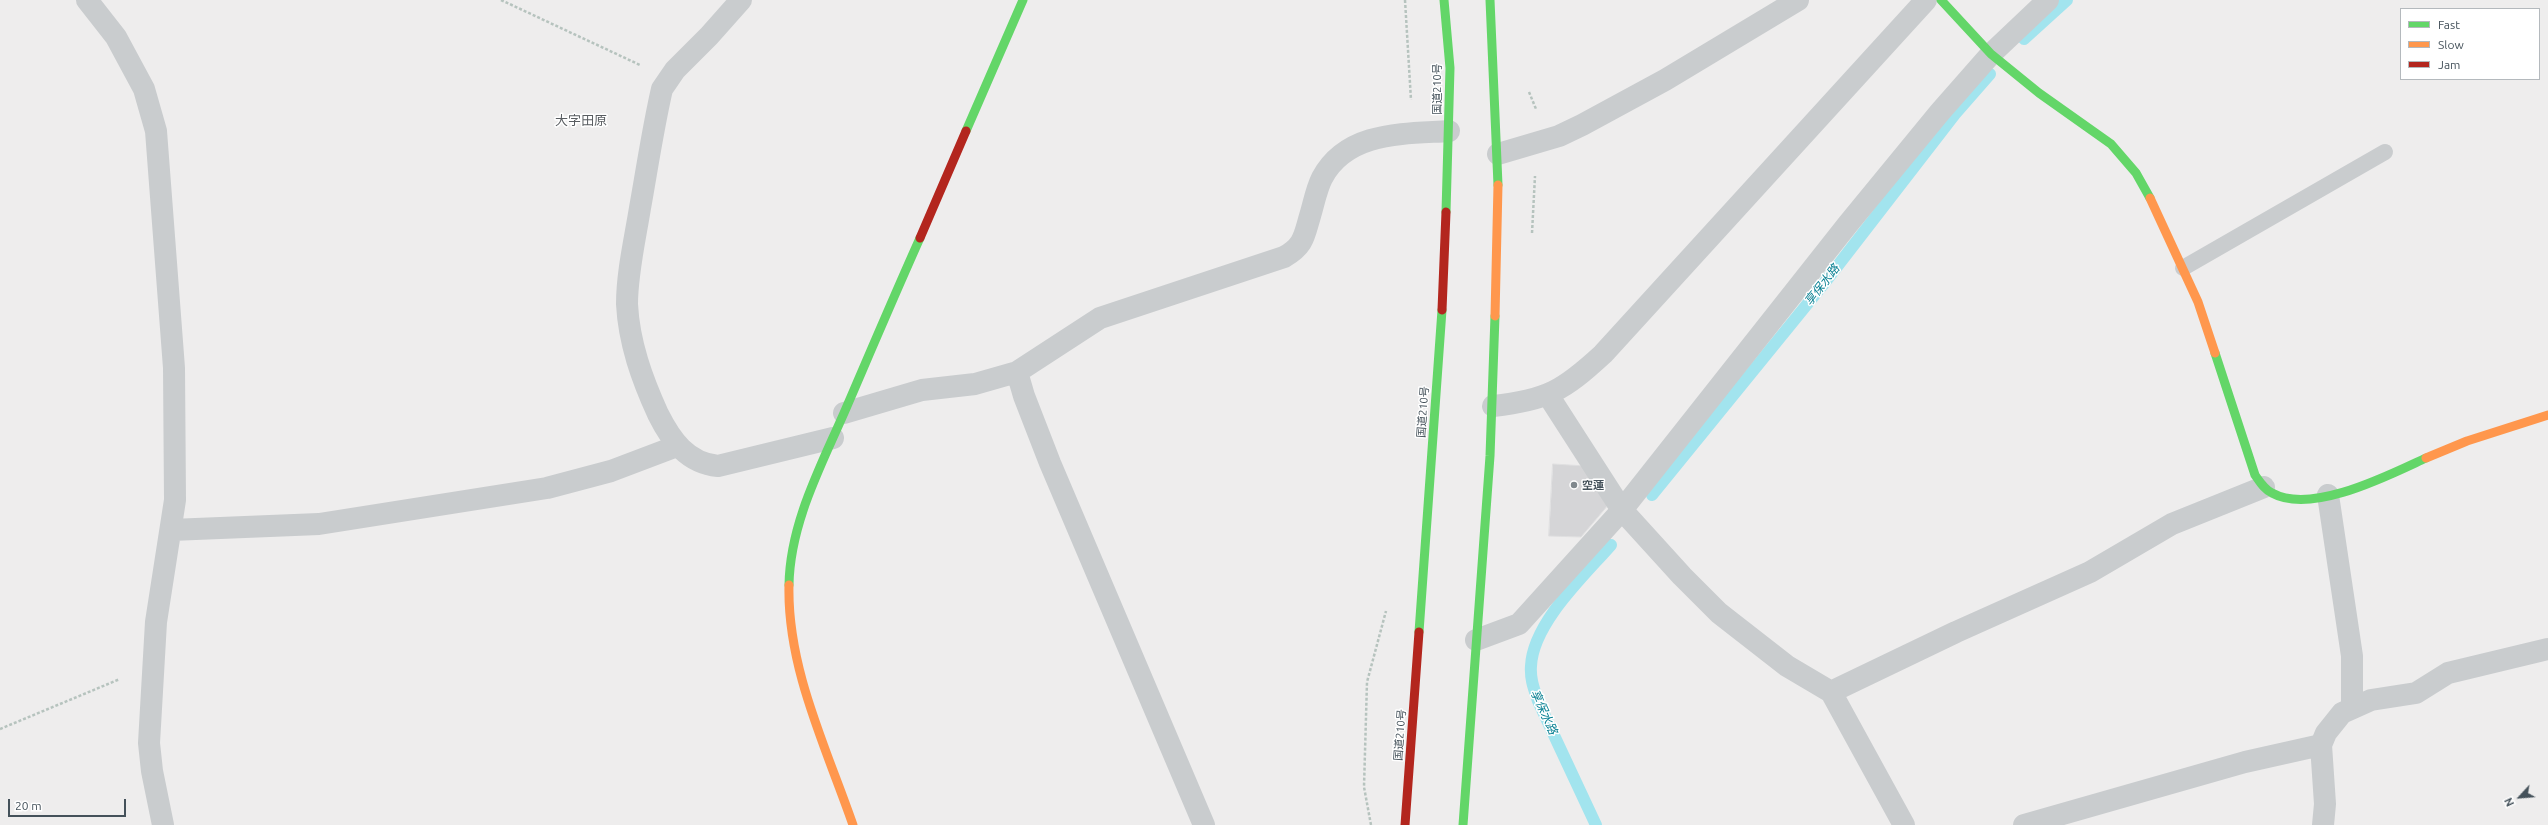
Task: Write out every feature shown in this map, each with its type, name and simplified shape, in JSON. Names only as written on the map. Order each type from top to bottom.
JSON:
[{"type":"main road","points":[[853,825],[800,674],[791,639],[788,615],[789,565],[795,534],[803,509],[833,438],[1023,0]]},
{"type":"main road","name":"国道210号","points":[[1406,825],[1444,281],[1450,68],[1444,0]]},
{"type":"main road","points":[[1463,825],[1492,406],[1498,154],[1490,0]]},
{"type":"main road","points":[[1941,0],[1992,54],[2039,94],[2111,144],[2136,173],[2184,268],[2212,339],[2255,475],[2264,487],[2274,494],[2290,499],[2328,495],[2382,477],[2471,438],[2548,415]]},
{"type":"street","points":[[87,0],[116,37],[144,89],[156,132],[174,368],[175,500],[156,622],[152,666],[149,743],[152,771],[163,825]]},
{"type":"street","points":[[741,0],[667,80],[659,102],[635,238],[627,303],[636,359],[643,382],[664,426],[677,446],[696,460],[708,465],[718,466],[833,438]]},
{"type":"street","points":[[1498,154],[1559,136],[1582,125],[1665,80],[1798,0]]},
{"type":"street","points":[[1492,406],[1527,402],[1548,395],[1576,379],[1603,354],[1926,0]]},
{"type":"street","points":[[1476,640],[1519,624],[1622,510],[1848,224],[1940,112],[1992,54],[2048,0]]},
{"type":"street","points":[[844,413],[922,390],[975,384],[1017,372],[1100,318],[1284,257],[1295,252],[1301,245],[1304,237],[1322,178],[1338,158],[1358,144],[1387,136],[1449,131]]},
{"type":"street","points":[[1017,372],[1024,396],[1050,463],[1204,825]]},
{"type":"street","points":[[1548,395],[1622,510],[1719,613],[1788,666],[1831,692],[1904,825]]},
{"type":"street","points":[[171,530],[319,524],[546,488],[611,471],[677,446]]},
{"type":"street","points":[[1831,692],[1956,632],[2090,572],[2172,524],[2264,487]]},
{"type":"street","points":[[2328,495],[2352,656],[2352,707]]},
{"type":"street","points":[[2323,825],[2325,804],[2321,745],[2334,722],[2342,713],[2352,707],[2384,697],[2416,694],[2448,673],[2548,649]]},
{"type":"street","points":[[2024,825],[2245,762],[2321,745]]},
{"type":"lane","points":[[2184,268],[2385,152]]},
{"type":"path","points":[[501,0],[613,51],[667,80]]},
{"type":"path","points":[[1404,0],[1411,101]]},
{"type":"path","points":[[1371,825],[1364,787],[1367,682],[1387,610]]},
{"type":"path","points":[[0,729],[152,666]]},
{"type":"building","name":"空蓮","points":[[1553,464],[1585,466],[1609,504],[1581,537],[1549,536]]},
{"type":"waterway","name":"享保水路","points":[[2024,39],[2067,0]]},
{"type":"waterway","name":"享保水路","points":[[1652,495],[1822,286],[1955,114],[1990,74]]},
{"type":"waterway","name":"享保水路","points":[[1596,825],[1538,701],[1532,680],[1531,666],[1534,650],[1550,617],[1574,586],[1611,545]]},
{"type":"traffic: fast","points":[[966,131],[1023,0]]},
{"type":"traffic: fast","points":[[1444,0],[1450,68],[1446,212]]},
{"type":"traffic: fast","points":[[1490,0],[1498,185]]},
{"type":"traffic: fast","points":[[1941,0],[1991,54],[2039,93],[2111,144],[2136,173],[2150,198]]},
{"type":"traffic: fast","points":[[789,585],[795,540],[808,497],[920,238]]},
{"type":"traffic: fast","points":[[1419,632],[1442,310]]},
{"type":"traffic: fast","points":[[1463,825],[1490,456],[1495,316]]},
{"type":"traffic: fast","points":[[2215,353],[2255,475],[2260,483],[2272,493],[2289,499],[2308,499],[2329,496],[2372,482],[2426,458]]},
{"type":"traffic: slow","points":[[1495,316],[1498,185]]},
{"type":"traffic: slow","points":[[2150,198],[2198,302],[2215,353]]},
{"type":"traffic: slow","points":[[2426,458],[2467,441],[2548,415]]},
{"type":"traffic: slow","points":[[789,585],[790,616],[794,647],[801,677],[820,737],[853,825]]},
{"type":"traffic: jam","points":[[920,238],[966,131]]},
{"type":"traffic: jam","points":[[1442,310],[1446,212]]},
{"type":"traffic: jam","points":[[1405,825],[1419,632]]},
{"type":"place","name":"空蓮","points":[[1574,485]]},
{"type":"district","name":"大字田原","points":[[581,121]]}]
